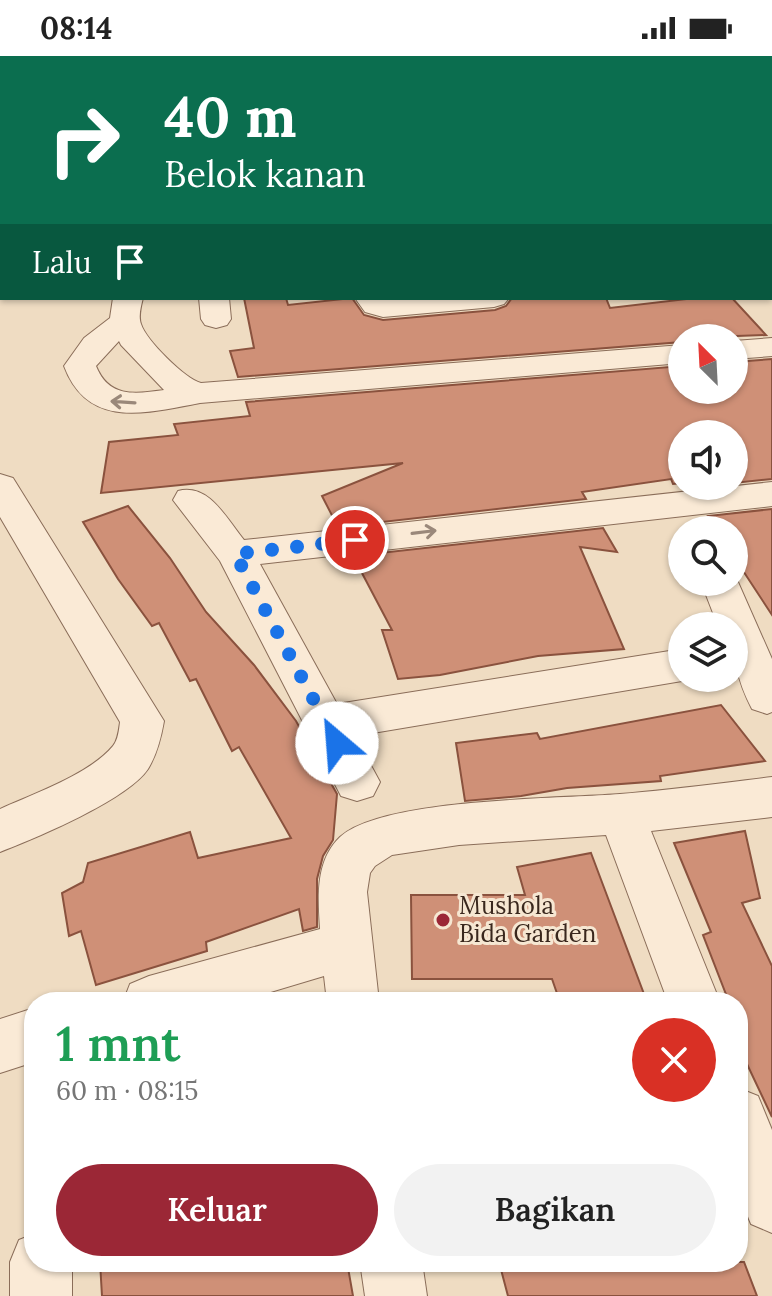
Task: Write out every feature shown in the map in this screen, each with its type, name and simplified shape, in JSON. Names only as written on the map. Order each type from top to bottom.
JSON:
[{"type":"street","points":[[371,300],[375,306],[383,308],[472,300]]},
{"type":"street","points":[[126,310],[132,338],[179,387],[200,393]]},
{"type":"street","points":[[126,310],[80,366],[93,392],[103,400],[126,404],[200,393],[668,355]]},
{"type":"street","points":[[748,349],[772,347]]},
{"type":"street","points":[[0,486],[142,721],[138,743],[131,758],[113,774],[0,831]]},
{"type":"street","points":[[692,516],[772,494]]},
{"type":"street","points":[[191,500],[235,554],[357,782]]},
{"type":"street","points":[[235,554],[668,518]]},
{"type":"street","points":[[748,664],[767,697]]},
{"type":"street","points":[[328,723],[668,667]]},
{"type":"street","points":[[352,992],[342,892],[347,866],[358,851],[383,836],[459,825],[771,800]]},
{"type":"street","points":[[621,814],[690,992]]},
{"type":"street","points":[[184,992],[345,946]]},
{"type":"street","points":[[0,1046],[24,1038]]},
{"type":"street","points":[[748,1142],[772,1203]]},
{"type":"street","points":[[41,1272],[41,1296]]},
{"type":"street","points":[[392,1272],[396,1296]]},
{"type":"building","points":[[244,300],[287,300],[288,305],[353,300],[364,315],[383,320],[495,310],[506,306],[510,300],[607,300],[610,308],[678,300],[734,300],[766,335],[748,336],[748,324],[668,324],[668,343],[238,377],[230,351],[254,348]]},
{"type":"building","points":[[772,359],[772,479],[748,482],[748,420],[668,420],[668,479],[582,492],[586,499],[338,527],[322,496],[403,463],[101,493],[109,442],[178,435],[174,424],[250,416],[246,402],[668,367],[668,404],[748,404],[748,361]]},
{"type":"building","points":[[128,506],[170,558],[206,612],[254,665],[296,721],[337,794],[333,840],[323,856],[317,879],[317,927],[303,931],[299,909],[206,942],[207,951],[96,985],[81,931],[69,936],[62,893],[83,882],[88,863],[190,832],[198,858],[291,838],[239,747],[232,751],[196,679],[190,681],[159,623],[152,626],[83,522]]},
{"type":"building","points":[[772,509],[772,615],[748,578],[748,516],[708,516]]},
{"type":"building","points":[[603,528],[617,552],[580,547],[624,649],[538,656],[440,675],[398,679],[382,630],[392,630],[353,556]]},
{"type":"building","points":[[721,705],[765,761],[660,776],[661,781],[567,788],[465,801],[456,743],[537,733],[540,739]]},
{"type":"building","points":[[745,831],[760,898],[742,903],[772,966],[772,1117],[748,1066],[748,992],[725,992],[703,935],[711,932],[674,843]]},
{"type":"building","points":[[591,853],[643,992],[557,992],[552,979],[412,979],[411,895],[525,895],[517,867]]},
{"type":"building","points":[[101,1272],[349,1272],[353,1296],[102,1296]]},
{"type":"building","points":[[502,1272],[748,1272],[757,1296],[508,1296]]},
{"type":"place","name":"Mushola Bida Garden","points":[[443,920]]},
{"type":"route","points":[[337,743],[235,554],[355,540]]}]
